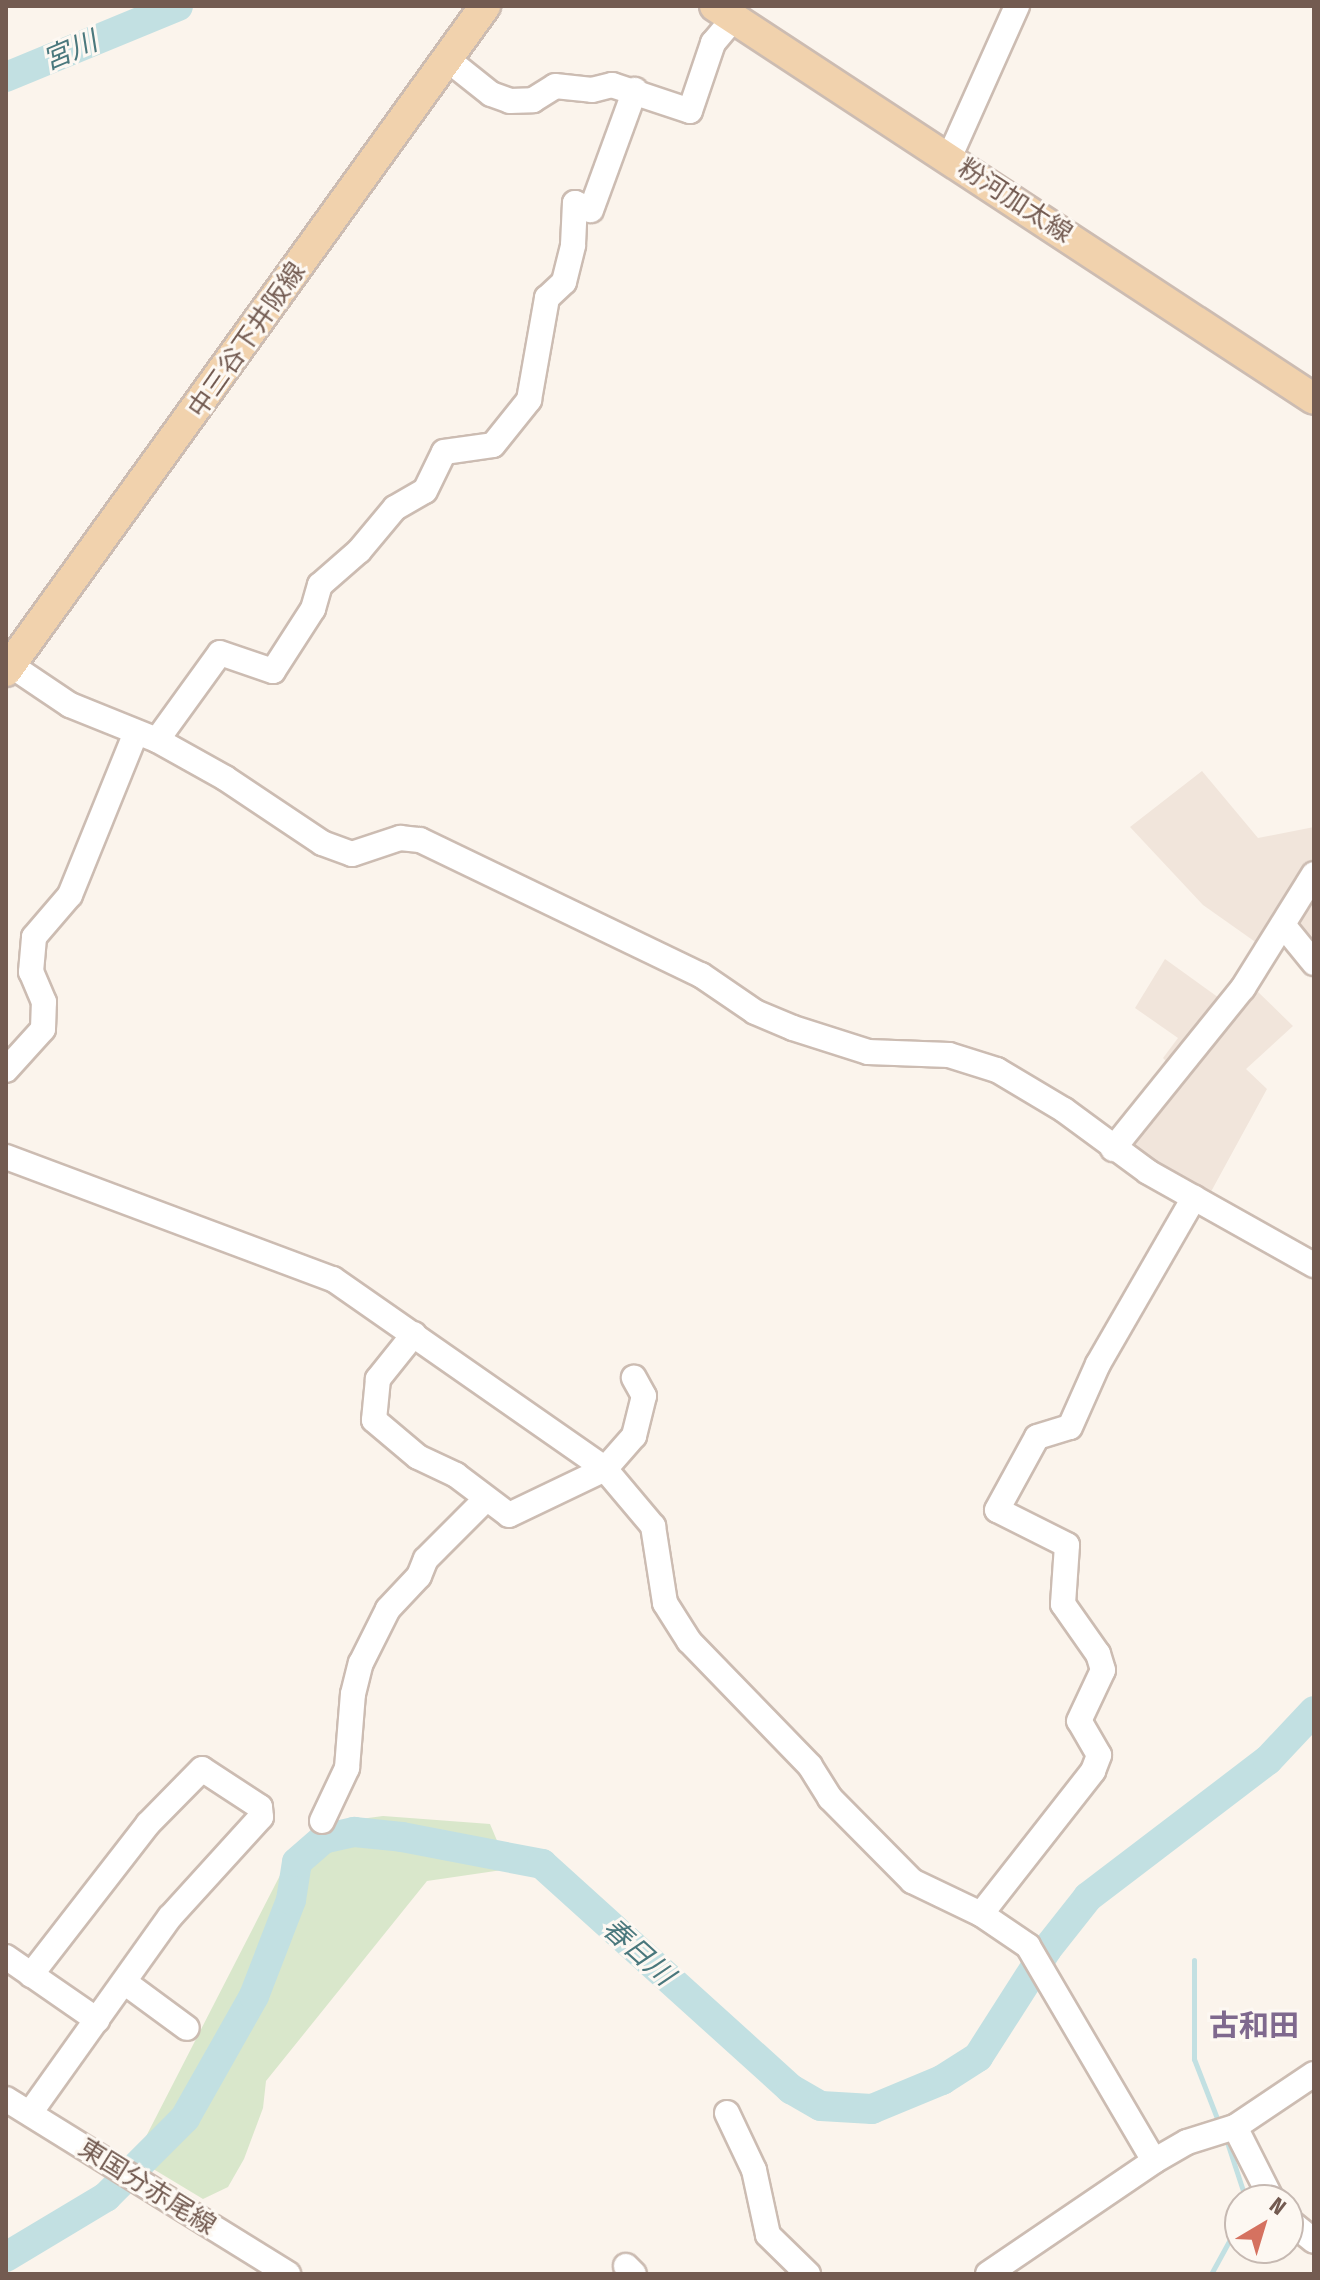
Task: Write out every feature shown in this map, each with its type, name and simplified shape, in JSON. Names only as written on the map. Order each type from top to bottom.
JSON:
[{"type":"main road","name":"中三谷下井阪線","points":[[8,666],[485,6]]},
{"type":"main road","name":"粉河加太線","points":[[724,12],[1314,399]]},
{"type":"street","points":[[949,158],[1017,6]]},
{"type":"street","points":[[447,59],[491,94],[510,101],[533,100],[555,86],[592,90],[612,85],[635,90],[690,111],[724,12]]},
{"type":"street","points":[[6,1070],[43,1029],[44,1002],[31,972],[34,937],[70,895],[146,738],[220,653],[273,671],[313,609],[320,585],[359,551],[395,508],[425,491],[444,452],[493,445],[529,400],[547,298],[564,282],[573,245],[575,203],[591,210],[635,90]]},
{"type":"street","points":[[8,666],[70,705],[146,738],[322,843],[352,854],[400,838],[433,845],[701,975],[755,1012],[793,1028],[868,1052],[949,1055],[997,1070],[1064,1110],[1113,1149],[1314,1265]]},
{"type":"street","points":[[1113,1149],[1243,988],[1314,874]]},
{"type":"street","points":[[1283,925],[1314,963]]},
{"type":"street","points":[[6,1157],[333,1279],[605,1469],[653,1526],[665,1603],[689,1641],[810,1766],[830,1798],[912,1881],[981,1914],[1028,1946],[1154,2161]]},
{"type":"street","points":[[981,1914],[1093,1771],[1099,1755],[1079,1721],[1103,1670],[1098,1654],[1063,1604],[1067,1545],[997,1510],[1037,1437],[1070,1427],[1098,1364],[1194,1198]]},
{"type":"street","points":[[414,1334],[378,1379],[374,1420],[418,1457],[456,1475],[485,1500],[509,1515],[605,1469],[634,1436],[644,1396],[634,1378]]},
{"type":"street","points":[[322,1821],[347,1768],[353,1694],[361,1663],[388,1609],[419,1576],[426,1559],[485,1500]]},
{"type":"street","points":[[30,2113],[127,1984],[170,1917],[261,1817],[260,1807],[202,1769],[148,1824],[31,1975]]},
{"type":"street","points":[[6,1957],[97,2020]]},
{"type":"street","points":[[127,1984],[187,2028]]},
{"type":"street","points":[[988,2274],[1154,2161],[1187,2142],[1235,2127],[1314,2074]]},
{"type":"street","name":"東国分赤尾線","points":[[6,2099],[288,2274]]},
{"type":"street","points":[[727,2113],[754,2170],[768,2235],[808,2274]]},
{"type":"street","points":[[1235,2127],[1264,2184]]},
{"type":"shaded area","points":[[1202,771],[1258,838],[1314,827],[1314,951],[1289,925],[1271,953],[1203,905],[1130,827]]},
{"type":"shaded area","points":[[1165,959],[1226,1003],[1255,989],[1293,1026],[1246,1069],[1267,1089],[1207,1199],[1125,1147],[1181,1077],[1163,1058],[1178,1038],[1135,1008]]},
{"type":"green space","points":[[383,1816],[490,1824],[509,1869],[427,1881],[266,2081],[263,2108],[244,2159],[228,2187],[203,2199],[135,2158],[293,1850],[311,1833],[338,1822]]},
{"type":"waterway","name":"宮川","points":[[6,77],[178,6]]},
{"type":"waterway","name":"春日川","points":[[6,2257],[106,2197],[185,2118],[254,1996],[291,1900],[297,1862],[323,1839],[354,1832],[402,1837],[542,1864],[791,2089],[821,2106],[872,2109],[942,2080],[978,2057],[1047,1949],[1088,1897],[1268,1760],[1314,1711]]},
{"type":"waterway","points":[[1194,1960],[1194,2059],[1220,2126]]},
{"type":"waterway","points":[[1226,2139],[1241,2184]]},
{"type":"waterway","points":[[1211,2274],[1224,2250]]},
{"type":"district","name":"古和田","points":[[1254,2026]]}]
